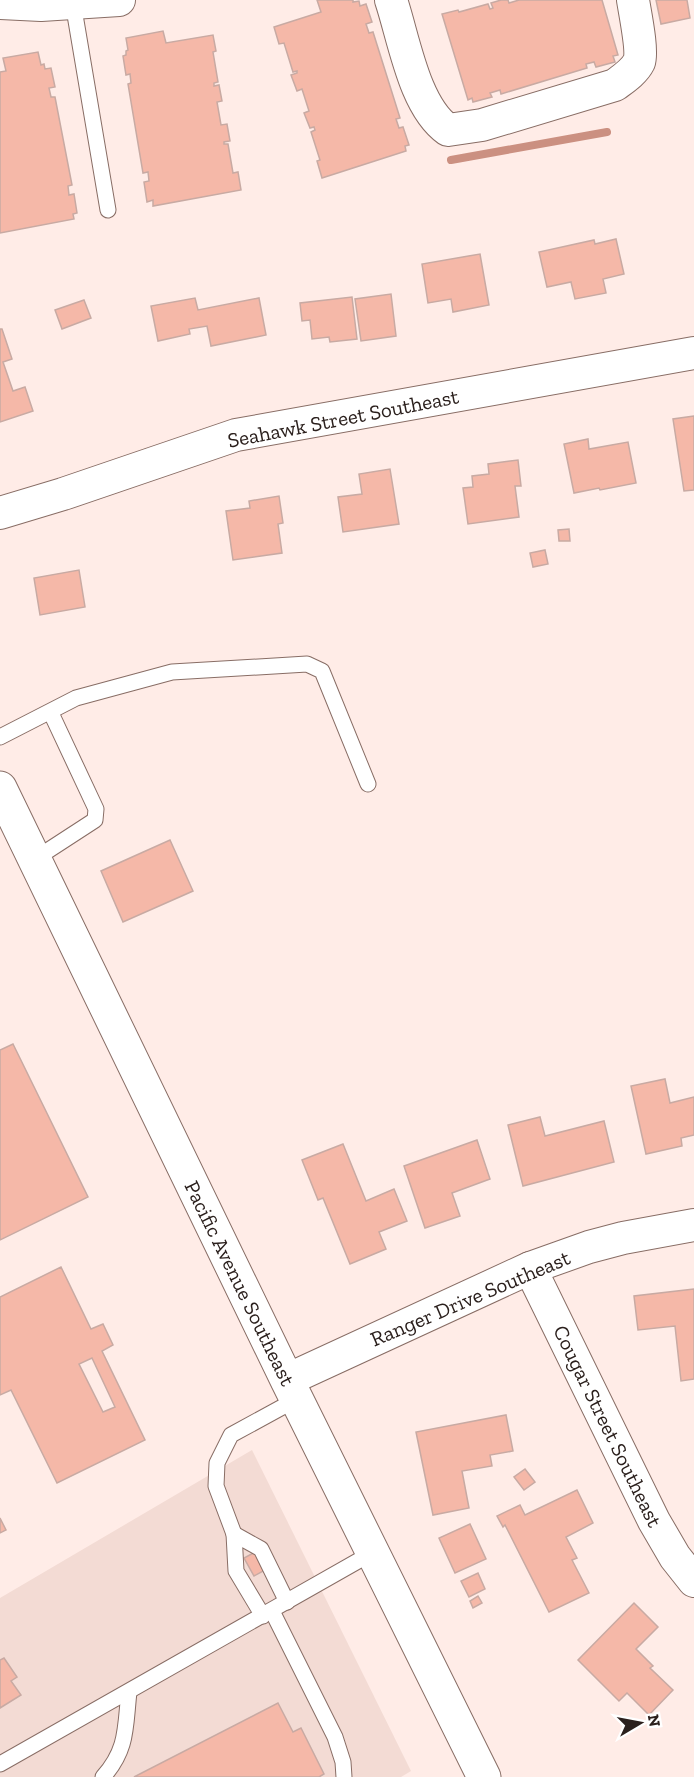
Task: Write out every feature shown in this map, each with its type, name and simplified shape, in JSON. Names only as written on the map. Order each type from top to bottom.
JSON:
[{"type":"main road","name":"Pacific Avenue Southeast","points":[[0,788],[372,1553],[484,1777]]},
{"type":"street","points":[[0,3],[41,5],[118,0]]},
{"type":"street","points":[[391,0],[414,77],[426,105],[439,123],[448,130],[482,125],[615,85],[628,76],[639,61],[639,42],[633,0]]},
{"type":"street","name":"Seahawk Street Southeast","points":[[0,513],[236,435],[694,354]]},
{"type":"street","name":"Ranger Drive Southeast","points":[[292,1389],[530,1268],[612,1241],[694,1225]]},
{"type":"street","name":"Cougar Street Southeast","points":[[530,1268],[654,1521],[675,1557],[694,1581]]},
{"type":"lane","points":[[73,3],[108,210]]},
{"type":"lane","points":[[0,737],[51,713],[76,698],[172,672],[307,664],[322,671],[368,784]]},
{"type":"lane","points":[[35,859],[95,820],[96,809],[51,713]]},
{"type":"lane","points":[[292,1389],[231,1435],[217,1462],[216,1486],[234,1534],[236,1571],[268,1614],[334,1737],[343,1762],[344,1777]]},
{"type":"lane","points":[[234,1534],[261,1549],[287,1602]]},
{"type":"lane","points":[[0,1764],[372,1553]]},
{"type":"lane","points":[[103,1777],[118,1757],[124,1743],[129,1692]]},
{"type":"shaded area","points":[[252,1450],[411,1771],[401,1777],[0,1777],[0,1598]]},
{"type":"building","points":[[317,0],[353,0],[353,2],[359,1],[360,6],[366,4],[372,22],[366,24],[369,33],[373,32],[400,118],[396,119],[399,128],[403,127],[409,145],[405,146],[406,151],[322,178],[317,161],[320,160],[311,132],[315,130],[314,127],[310,128],[304,113],[309,111],[302,89],[297,91],[291,75],[297,71],[293,72],[284,43],[279,44],[274,27],[321,12]]},
{"type":"building","points":[[508,0],[509,3],[519,0],[602,0],[618,55],[613,56],[615,62],[596,67],[594,62],[586,64],[587,68],[501,94],[500,90],[490,93],[492,97],[473,102],[472,98],[468,100],[442,14],[488,4],[490,9],[493,8],[491,3]]},
{"type":"building","points":[[656,0],[687,0],[690,18],[661,24]]},
{"type":"building","points":[[163,31],[166,43],[213,35],[218,82],[214,83],[214,86],[219,85],[222,101],[217,102],[221,125],[227,124],[230,141],[224,144],[228,144],[233,173],[238,172],[241,190],[153,206],[153,200],[147,202],[144,182],[149,181],[148,172],[143,173],[128,84],[131,83],[130,74],[126,75],[123,56],[128,50],[126,38]]},
{"type":"building","points":[[38,52],[41,65],[44,64],[45,69],[51,68],[55,87],[49,88],[51,97],[55,97],[72,185],[68,186],[69,195],[74,194],[77,213],[73,214],[74,219],[0,233],[0,72],[6,71],[3,58]]},
{"type":"building","points":[[616,239],[624,274],[603,279],[606,293],[575,299],[571,282],[547,287],[539,252],[594,240],[595,244]]},
{"type":"building","points":[[480,254],[489,305],[453,312],[451,299],[428,303],[422,264]]},
{"type":"building","points":[[391,294],[396,336],[361,341],[355,299]]},
{"type":"building","points":[[352,297],[357,339],[330,342],[329,337],[312,339],[310,320],[302,321],[300,303]]},
{"type":"building","points":[[195,298],[198,310],[259,298],[266,335],[211,346],[207,326],[189,329],[190,334],[158,341],[151,306]]},
{"type":"building","points":[[84,300],[91,318],[62,329],[55,310]]},
{"type":"building","points":[[0,329],[2,329],[12,359],[3,362],[13,391],[25,387],[33,411],[0,422]]},
{"type":"building","points":[[694,416],[694,490],[684,491],[673,419]]},
{"type":"building","points":[[588,439],[589,449],[628,442],[636,483],[574,493],[564,444]]},
{"type":"building","points":[[518,460],[521,486],[515,486],[519,517],[468,524],[463,488],[473,487],[472,476],[489,474],[488,464]]},
{"type":"building","points":[[390,469],[399,524],[343,532],[338,497],[362,494],[359,474]]},
{"type":"building","points":[[279,496],[283,523],[278,524],[282,553],[233,560],[226,511],[250,508],[249,501]]},
{"type":"building","points":[[569,529],[570,541],[559,541],[558,530]]},
{"type":"building","points":[[545,550],[548,564],[533,567],[530,553]]},
{"type":"building","points":[[79,570],[85,607],[40,615],[34,578]]},
{"type":"building","points":[[170,840],[193,891],[123,922],[101,871]]},
{"type":"building","points":[[13,1044],[88,1197],[0,1240],[0,1050]]},
{"type":"building","points":[[665,1079],[670,1103],[694,1097],[694,1135],[681,1138],[682,1146],[646,1154],[631,1086]]},
{"type":"building","points":[[540,1117],[545,1136],[604,1121],[614,1162],[523,1186],[508,1125]]},
{"type":"building","points":[[477,1140],[490,1179],[452,1193],[460,1216],[425,1228],[404,1166]]},
{"type":"building","points":[[343,1144],[366,1201],[394,1189],[407,1221],[379,1232],[386,1249],[350,1264],[323,1198],[318,1200],[302,1160]]},
{"type":"building","points":[[61,1267],[91,1329],[103,1324],[113,1345],[102,1351],[145,1440],[57,1483],[11,1390],[0,1395],[0,1297]],"holes":[[[92,1358],[115,1407],[103,1412],[79,1364]]]},
{"type":"building","points":[[694,1289],[694,1379],[681,1381],[675,1326],[638,1330],[634,1296]]},
{"type":"building","points":[[506,1415],[513,1451],[490,1455],[492,1466],[462,1471],[469,1508],[433,1515],[416,1432]]},
{"type":"building","points":[[525,1469],[535,1482],[524,1490],[514,1477]]},
{"type":"building","points":[[577,1490],[593,1523],[566,1537],[577,1558],[572,1560],[589,1593],[549,1612],[505,1525],[503,1527],[497,1516],[520,1505],[525,1515]]},
{"type":"building","points":[[0,1518],[6,1530],[0,1533]]},
{"type":"building","points":[[470,1524],[486,1559],[455,1573],[439,1538]]},
{"type":"building","points":[[257,1551],[267,1569],[254,1576],[244,1558]]},
{"type":"building","points":[[478,1573],[485,1589],[469,1597],[461,1581]]},
{"type":"building","points":[[478,1596],[482,1603],[473,1608],[470,1601]]},
{"type":"building","points":[[634,1603],[658,1627],[636,1649],[653,1666],[650,1668],[673,1690],[649,1715],[627,1693],[619,1701],[578,1660]]},
{"type":"building","points":[[4,1658],[17,1677],[11,1681],[21,1695],[0,1708],[0,1660]]},
{"type":"building","points":[[278,1703],[293,1732],[301,1728],[324,1774],[319,1777],[134,1777]]},
{"type":"waterway","points":[[451,160],[607,132]]}]
